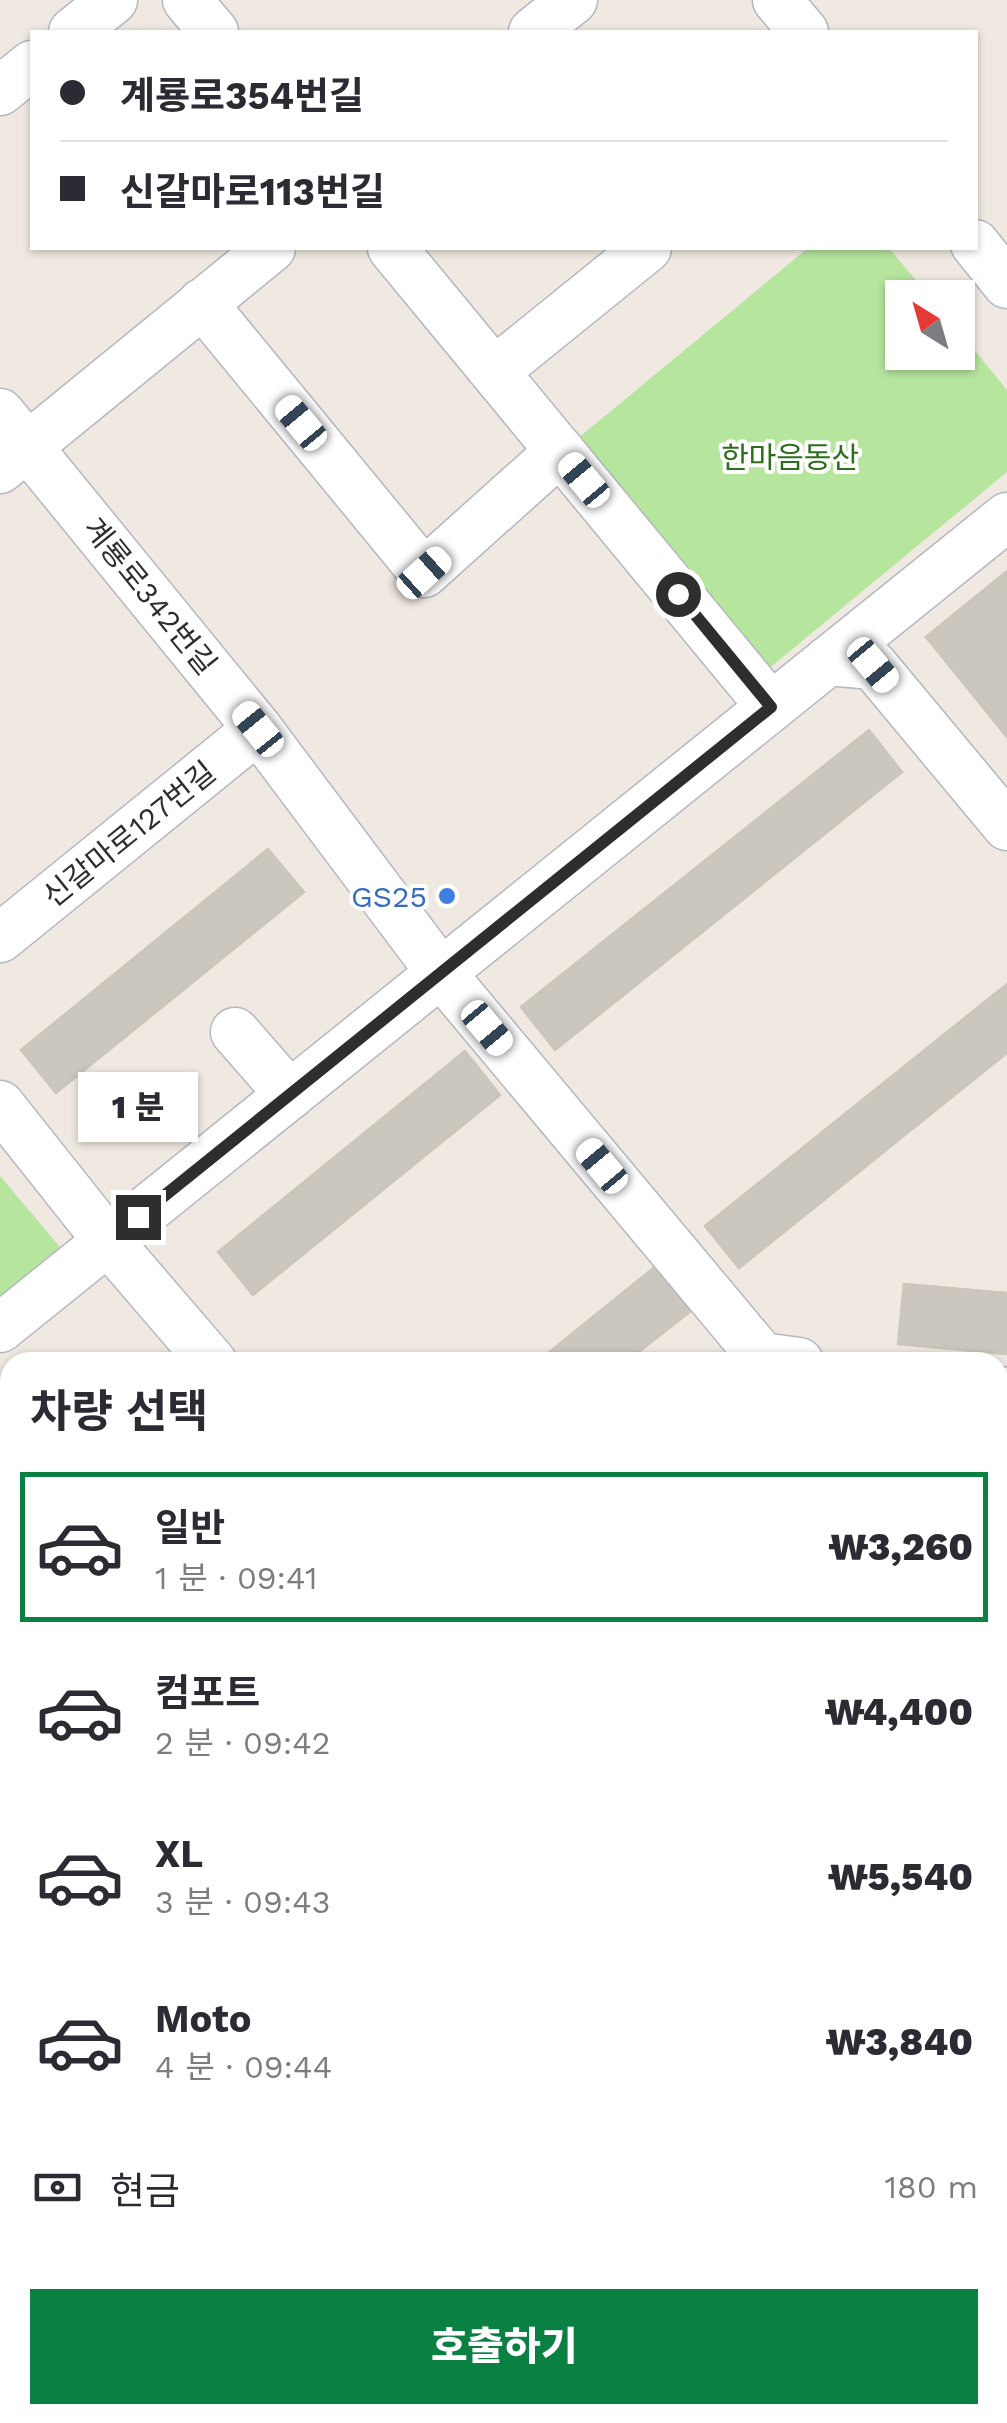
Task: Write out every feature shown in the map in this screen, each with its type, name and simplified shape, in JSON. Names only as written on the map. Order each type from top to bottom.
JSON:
[{"type":"street","points":[[76,30],[113,0]]},
{"type":"street","points":[[187,0],[212,30]]},
{"type":"street","points":[[536,30],[573,0]]},
{"type":"street","points":[[777,0],[802,30]]},
{"type":"street","points":[[0,91],[30,67]]},
{"type":"street","points":[[978,248],[1007,284]]},
{"type":"street","points":[[9,443],[268,250]]},
{"type":"street","points":[[394,250],[771,707]]},
{"type":"street","points":[[495,372],[645,250]]},
{"type":"street","points":[[202,303],[424,573],[560,451]]},
{"type":"street","name":"계룡로342번길","points":[[9,443],[258,729],[441,973],[758,1352]]},
{"type":"street","points":[[0,1328],[1007,517]]},
{"type":"street","points":[[828,661],[873,665],[1007,826]]},
{"type":"street","name":"신갈마로127번길","points":[[0,938],[258,729]]},
{"type":"street","points":[[235,1032],[290,1095]]},
{"type":"street","points":[[0,1105],[108,1241],[203,1352]]},
{"type":"green space","name":"한마음동산","points":[[806,250],[891,250],[916,280],[885,280],[885,370],[975,370],[975,351],[1007,390],[1007,472],[767,670],[577,439]]},
{"type":"green space","points":[[0,1176],[60,1247],[0,1298]]},
{"type":"building","points":[[1007,571],[1007,737],[926,637]]},
{"type":"building","points":[[869,730],[902,772],[555,1050],[521,1007]]},
{"type":"building","points":[[268,849],[304,892],[56,1093],[21,1050]]},
{"type":"building","points":[[1007,984],[1007,1053],[739,1268],[705,1226]]},
{"type":"building","points":[[465,1051],[500,1095],[253,1295],[218,1252]]},
{"type":"building","points":[[656,1266],[692,1310],[639,1352],[549,1352]]},
{"type":"building","points":[[904,1284],[1007,1293],[1007,1352],[898,1344]]},
{"type":"place","name":"GS25","points":[[447,896]]},
{"type":"route","points":[[138,1217],[771,707],[678,594]]}]
